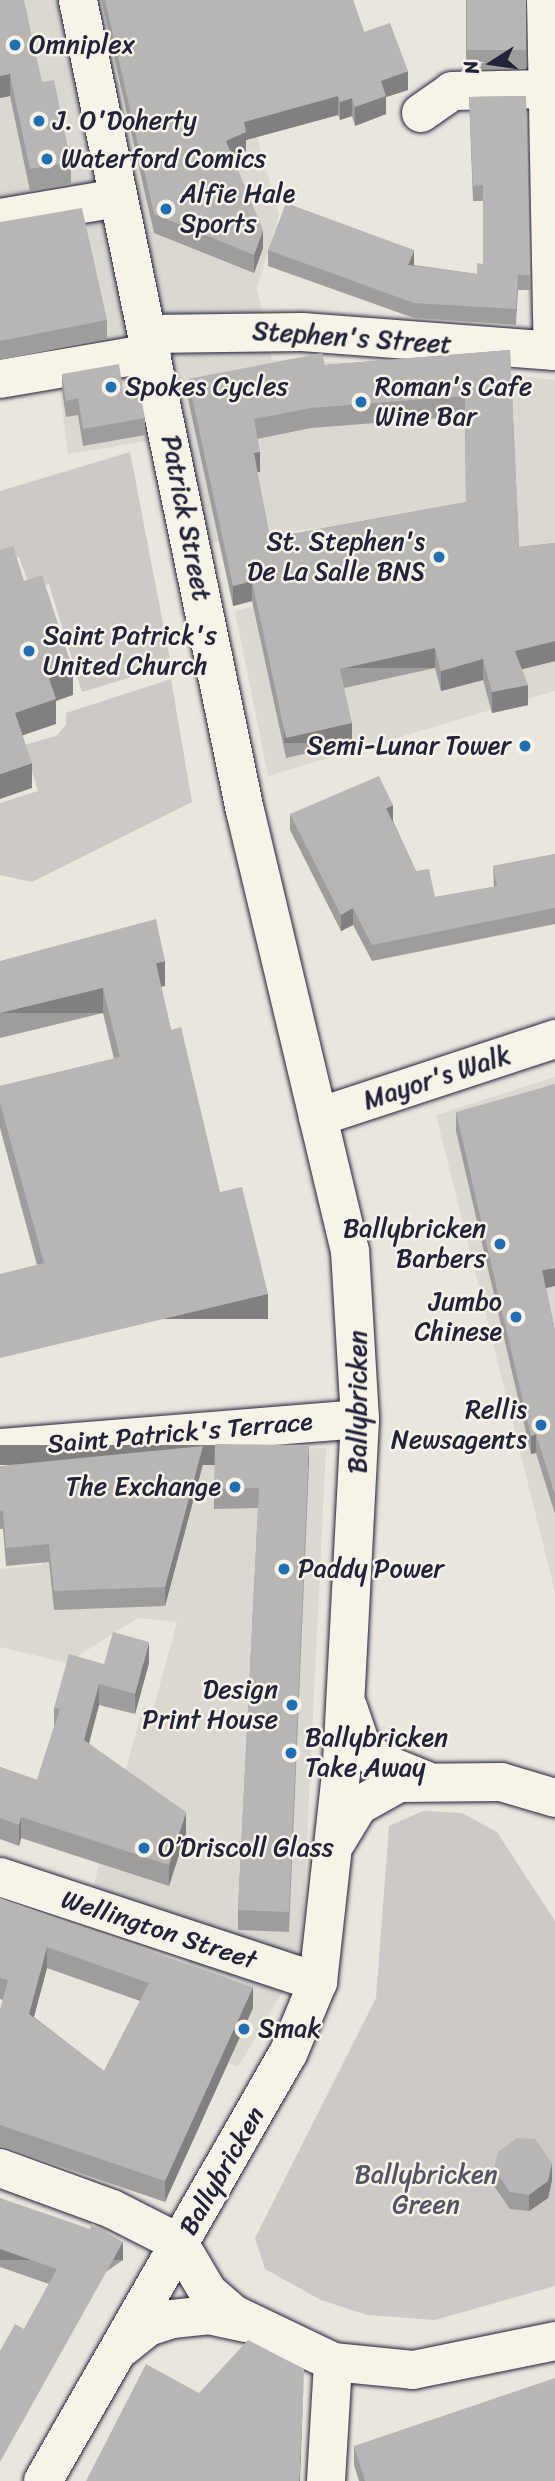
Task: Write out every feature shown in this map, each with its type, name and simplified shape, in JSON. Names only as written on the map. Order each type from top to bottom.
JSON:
[{"type":"street","name":"Patrick Street","points":[[78,0],[245,811],[318,1117]]},
{"type":"street","points":[[546,0],[554,351]]},
{"type":"street","points":[[421,113],[452,91],[548,89]]},
{"type":"street","points":[[0,218],[118,198]]},
{"type":"street","name":"Stephen's Street","points":[[0,379],[150,343],[302,332],[554,351]]},
{"type":"street","name":"Mayor's Walk","points":[[318,1117],[555,1039]]},
{"type":"street","name":"Ballybricken","points":[[318,1117],[355,1282],[360,1419],[347,1691],[334,1853],[318,1982],[288,2054],[179,2243],[208,2292],[247,2323],[333,2362],[413,2370],[555,2341]]},
{"type":"street","name":"Saint Patrick's Terrace","points":[[0,1448],[360,1419]]},
{"type":"street","name":"Ballybricken","points":[[347,1691],[350,1717],[369,1752],[400,1775],[425,1780],[501,1782],[555,1798]]},
{"type":"street","name":"Ballybricken","points":[[334,1853],[358,1806],[389,1786],[425,1780]]},
{"type":"street","name":"Wellington Street","points":[[0,1877],[318,1982]]},
{"type":"street","points":[[0,2168],[112,2209],[179,2243],[43,2481]]},
{"type":"street","points":[[119,2351],[148,2327],[173,2319],[221,2316],[247,2323]]},
{"type":"street","points":[[326,2481],[333,2362]]},
{"type":"shaded area","points":[[0,0],[219,0],[279,215],[257,288],[272,360],[436,366],[555,380],[555,691],[268,776],[235,611],[328,588],[316,528],[174,548],[153,440],[68,454],[47,295],[0,303]]},
{"type":"shaded area","points":[[555,1077],[555,1592],[436,1115]]},
{"type":"shaded area","points":[[326,1448],[301,1961],[238,2067],[163,2036],[202,1927],[92,1891],[143,1707],[153,1710],[177,1622],[138,1618],[67,1663],[0,1647],[0,1569],[42,1565],[41,1551],[99,1460]]},
{"type":"green space","points":[[130,452],[171,665],[82,692],[49,584],[31,590],[19,557],[0,561],[0,491]]},
{"type":"green space","points":[[171,679],[192,802],[32,882],[0,875],[0,803],[38,791],[24,745],[56,736],[66,725],[66,713]]},
{"type":"green space","name":"Ballybricken Green","points":[[423,1811],[462,1813],[497,1832],[555,1921],[555,2286],[435,2320],[367,2315],[321,2300],[265,2269],[255,2238],[376,1998],[389,1826]]},
{"type":"building","points":[[0,0],[24,0],[42,82],[54,80],[71,162],[30,169],[10,74],[0,76]]},
{"type":"building","points":[[105,0],[353,0],[364,32],[390,23],[408,71],[381,81],[386,96],[355,107],[352,98],[340,102],[338,96],[244,122],[246,132],[226,141],[263,230],[254,255],[154,214]]},
{"type":"building","points":[[467,0],[526,0],[526,50],[467,50]]},
{"type":"building","points":[[526,96],[530,275],[518,275],[516,309],[414,303],[268,250],[286,203],[414,250],[408,265],[477,274],[477,263],[483,264],[483,185],[473,186],[469,97]]},
{"type":"building","points":[[82,208],[107,320],[0,341],[0,222]]},
{"type":"building","name":"St. Stephen's De La Salle BNS","points":[[510,350],[519,547],[555,543],[555,641],[515,651],[528,685],[492,692],[483,659],[441,671],[435,648],[340,669],[352,723],[286,738],[252,581],[233,586],[188,379],[322,353],[325,365]],"holes":[[[465,396],[466,502],[270,538],[254,453],[260,452],[254,419],[311,408]]]},
{"type":"building","points":[[119,364],[123,391],[139,388],[145,418],[83,429],[78,398],[66,401],[62,374]]},
{"type":"building","name":"Saint Patrick's United Church","points":[[13,546],[24,581],[42,575],[73,670],[49,678],[56,699],[15,713],[32,763],[0,774],[0,550]]},
{"type":"building","points":[[379,776],[393,805],[386,808],[416,871],[429,869],[435,897],[497,886],[493,866],[555,854],[555,908],[372,945],[353,908],[341,915],[290,814]]},
{"type":"building","points":[[156,919],[165,961],[156,963],[171,1030],[181,1027],[220,1192],[242,1187],[268,1294],[0,1358],[0,1274],[44,1263],[0,1103],[0,1086],[120,1057],[103,988],[0,1013],[0,961]]},
{"type":"building","points":[[555,1084],[555,1268],[542,1270],[555,1331],[555,1495],[536,1434],[531,1436],[456,1112]]},
{"type":"building","points":[[215,1444],[309,1445],[289,1912],[238,1910],[259,1488],[214,1489]]},
{"type":"building","points":[[203,1446],[165,1587],[54,1591],[49,1544],[6,1548],[3,1510],[0,1511],[0,1466]]},
{"type":"building","points":[[113,1632],[149,1642],[135,1694],[99,1684],[84,1740],[186,1812],[169,1865],[21,1817],[19,1825],[0,1818],[0,1767],[37,1780],[60,1709],[54,1708],[69,1654],[104,1664]]},
{"type":"building","points":[[0,1898],[253,1987],[165,2181],[0,2125],[0,2010],[8,1980],[0,1978]],"holes":[[[47,1947],[149,1983],[104,2071],[29,2014]]]},
{"type":"building","points":[[517,2138],[535,2139],[552,2163],[548,2181],[529,2195],[510,2192],[494,2170],[498,2152]]},
{"type":"building","points":[[0,2198],[90,2229],[92,2223],[123,2242],[0,2462],[0,2351],[15,2324],[24,2329],[57,2269],[0,2249]]},
{"type":"building","points":[[248,2340],[304,2369],[299,2481],[86,2481],[146,2364],[199,2393]]},
{"type":"building","points":[[555,2378],[555,2481],[365,2481],[354,2446]]},
{"type":"place","name":"Omniplex","points":[[15,45]]},
{"type":"place","name":"J. O'Doherty","points":[[39,121]]},
{"type":"place","name":"Waterford Comics","points":[[47,159]]},
{"type":"place","name":"Alfie Hale Sports","points":[[166,209]]},
{"type":"place","name":"Spokes Cycles","points":[[111,387]]},
{"type":"place","name":"Roman's Cafe Wine Bar","points":[[361,402]]},
{"type":"place","name":"St. Stephen's De La Salle BNS","points":[[439,557]]},
{"type":"place","name":"Saint Patrick's United Church","points":[[29,651]]},
{"type":"place","name":"Semi-Lunar Tower","points":[[525,746]]},
{"type":"place","name":"Ballybricken Barbers","points":[[500,1244]]},
{"type":"place","name":"Jumbo Chinese","points":[[516,1317]]},
{"type":"place","name":"Rellis Newsagents","points":[[541,1425]]},
{"type":"place","name":"The Exchange","points":[[235,1487]]},
{"type":"place","name":"Paddy Power","points":[[284,1569]]},
{"type":"place","name":"Design Print House","points":[[292,1705]]},
{"type":"place","name":"Ballybricken Take Away","points":[[291,1753]]},
{"type":"place","name":"O’Driscoll Glass","points":[[144,1848]]},
{"type":"place","name":"Smak","points":[[244,2029]]}]
